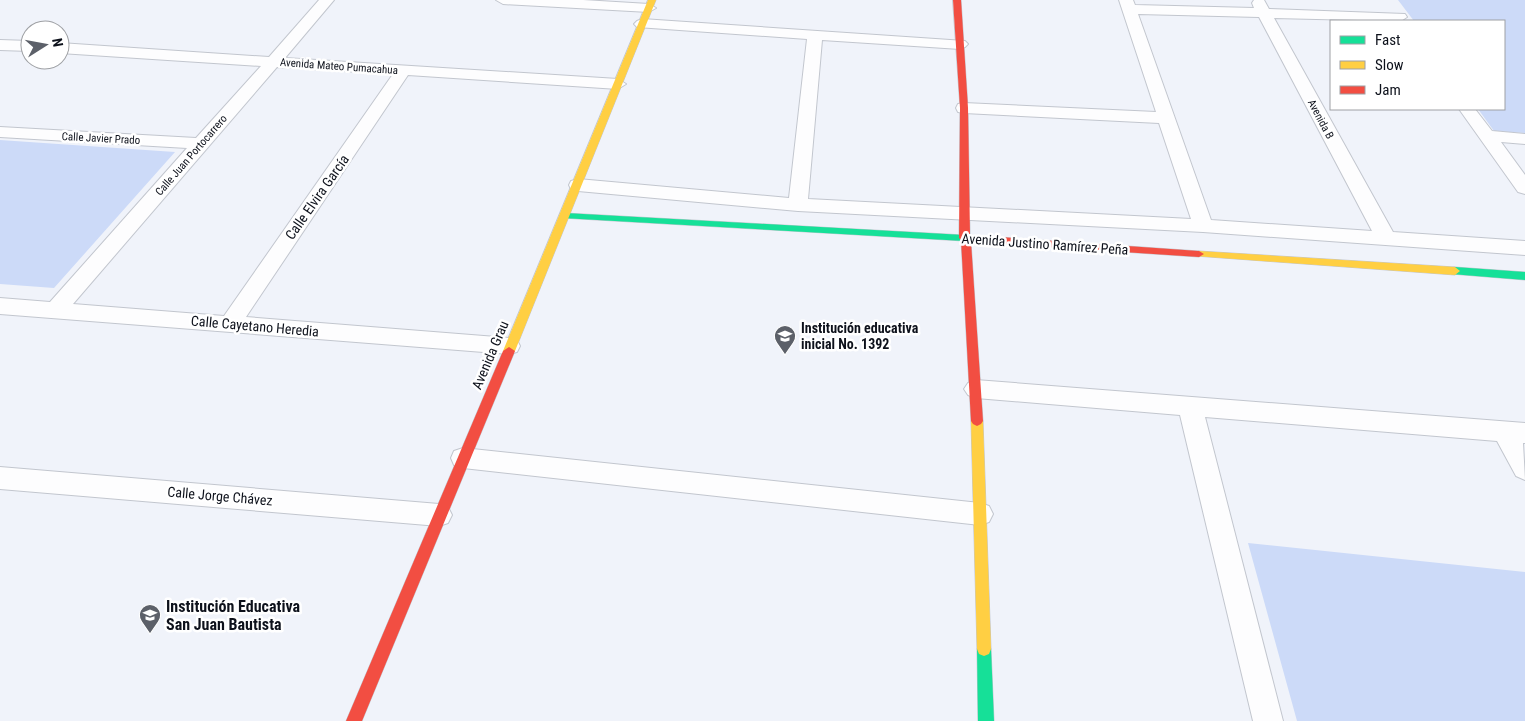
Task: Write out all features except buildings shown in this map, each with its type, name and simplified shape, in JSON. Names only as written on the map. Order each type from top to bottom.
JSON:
[{"type":"street","name":"Calle Juan Portocarrero","points":[[55,310],[327,0]]},
{"type":"street","points":[[503,0],[651,4]]},
{"type":"street","points":[[957,0],[964,108],[964,214],[976,389],[986,721]]},
{"type":"street","points":[[1388,0],[1402,19]]},
{"type":"street","name":"Avenida Grau","points":[[354,721],[509,346],[578,185],[651,4]]},
{"type":"street","points":[[1203,226],[1168,118],[1128,5],[1261,7],[1402,19]]},
{"type":"street","name":"Avenida B","points":[[1261,7],[1386,238]]},
{"type":"street","points":[[642,24],[960,44]]},
{"type":"street","points":[[798,205],[815,35]]},
{"type":"street","points":[[0,44],[20,45]]},
{"type":"street","name":"Avenida Mateo Pumacahua","points":[[70,49],[618,84]]},
{"type":"street","name":"Calle Elvira García","points":[[230,324],[404,70]]},
{"type":"street","points":[[964,108],[1168,118]]},
{"type":"street","points":[[1468,110],[1525,188]]},
{"type":"street","name":"Calle Javier Prado","points":[[0,132],[202,144]]},
{"type":"street","points":[[1486,136],[1525,139]]},
{"type":"street","name":"Avenida Justino Ramírez Peña","points":[[578,185],[798,205],[1203,226],[1525,248]]},
{"type":"street","name":"Avenida Justino Ramírez Peña","points":[[565,216],[966,238],[1525,276]]},
{"type":"street","name":"Calle Cayetano Heredia","points":[[0,306],[509,346]]},
{"type":"street","points":[[976,389],[1515,432],[1525,469]]},
{"type":"street","points":[[1190,406],[1268,721]]},
{"type":"street","points":[[463,458],[980,514]]},
{"type":"street","name":"Calle Jorge Chávez","points":[[0,478],[439,515]]},
{"type":"shaded area","points":[[1398,0],[1525,0],[1525,133],[1494,131],[1479,110],[1505,110],[1505,20],[1413,20]]},
{"type":"shaded area","points":[[0,140],[175,152],[54,288],[0,284]]},
{"type":"shaded area","points":[[1248,543],[1525,572],[1525,721],[1297,721]]},
{"type":"traffic: fast","points":[[565,216],[964,238]]},
{"type":"traffic: fast","points":[[1455,271],[1525,276]]},
{"type":"traffic: fast","points":[[984,649],[986,721]]},
{"type":"traffic: slow","points":[[509,351],[652,0]]},
{"type":"traffic: slow","points":[[1199,254],[1455,271]]},
{"type":"traffic: slow","points":[[977,421],[984,649]]},
{"type":"traffic: jam","points":[[957,0],[964,108],[964,214],[977,421]]},
{"type":"traffic: jam","points":[[964,238],[1199,254]]},
{"type":"traffic: jam","points":[[354,721],[509,351]]},
{"type":"place","name":"Institución educativa inicial No. 1392","points":[[785,355]]},
{"type":"place","name":"Institución Educativa San Juan Bautista","points":[[150,634]]}]
